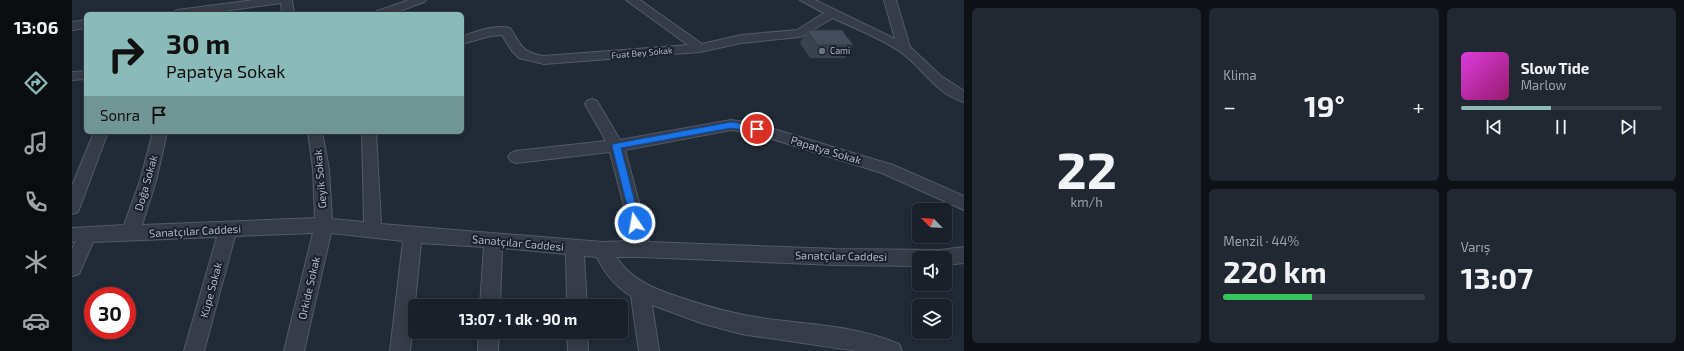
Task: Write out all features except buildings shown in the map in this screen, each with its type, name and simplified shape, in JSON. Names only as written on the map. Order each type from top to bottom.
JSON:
[{"type":"street","points":[[199,12],[279,0]]},
{"type":"street","points":[[286,0],[288,12]]},
{"type":"street","points":[[387,12],[420,0]]},
{"type":"street","points":[[632,0],[700,48]]},
{"type":"street","points":[[806,0],[904,48],[936,79],[958,88],[964,97]]},
{"type":"street","points":[[890,0],[904,48]]},
{"type":"street","name":"Fuat Bey Sokak","points":[[464,39],[489,32],[506,31],[518,52],[528,59],[544,60],[650,53],[700,48],[741,39],[800,33],[832,13]]},
{"type":"street","points":[[72,26],[84,24]]},
{"type":"street","points":[[72,76],[84,75]]},
{"type":"street","points":[[592,104],[616,146],[633,210],[640,249]]},
{"type":"street","name":"Papatya Sokak","points":[[516,157],[616,146],[731,125],[757,129],[886,169],[964,203]]},
{"type":"street","points":[[72,207],[101,134]]},
{"type":"street","name":"Doğa Sokak","points":[[130,234],[148,181],[160,134]]},
{"type":"street","name":"Geyik Sokak","points":[[315,134],[321,169],[324,225]]},
{"type":"street","points":[[369,134],[373,230]]},
{"type":"street","name":"Sanatçılar Caddesi","points":[[79,236],[324,225],[413,235],[493,240],[603,250],[640,249],[837,257],[912,258]]},
{"type":"street","name":"Orkide Sokak","points":[[294,351],[324,225]]},
{"type":"street","name":"Küpe Sokak","points":[[194,351],[228,229]]},
{"type":"street","points":[[400,351],[413,235]]},
{"type":"street","points":[[72,268],[79,236]]},
{"type":"street","points":[[490,299],[493,240]]},
{"type":"street","points":[[575,248],[577,299]]},
{"type":"street","points":[[603,250],[608,263],[620,277],[640,292],[702,314],[751,326],[829,336],[874,344],[892,351]]},
{"type":"street","name":"Sanatçılar Caddesi","points":[[952,256],[964,255]]},
{"type":"street","points":[[952,260],[964,262]]},
{"type":"street","points":[[640,292],[649,351]]},
{"type":"street","points":[[488,351],[489,339]]},
{"type":"street","points":[[577,339],[578,351]]},
{"type":"place","name":"Cami","points":[[822,51]]},
{"type":"route","points":[[635,223],[616,146],[696,130],[731,125],[757,129]]}]
